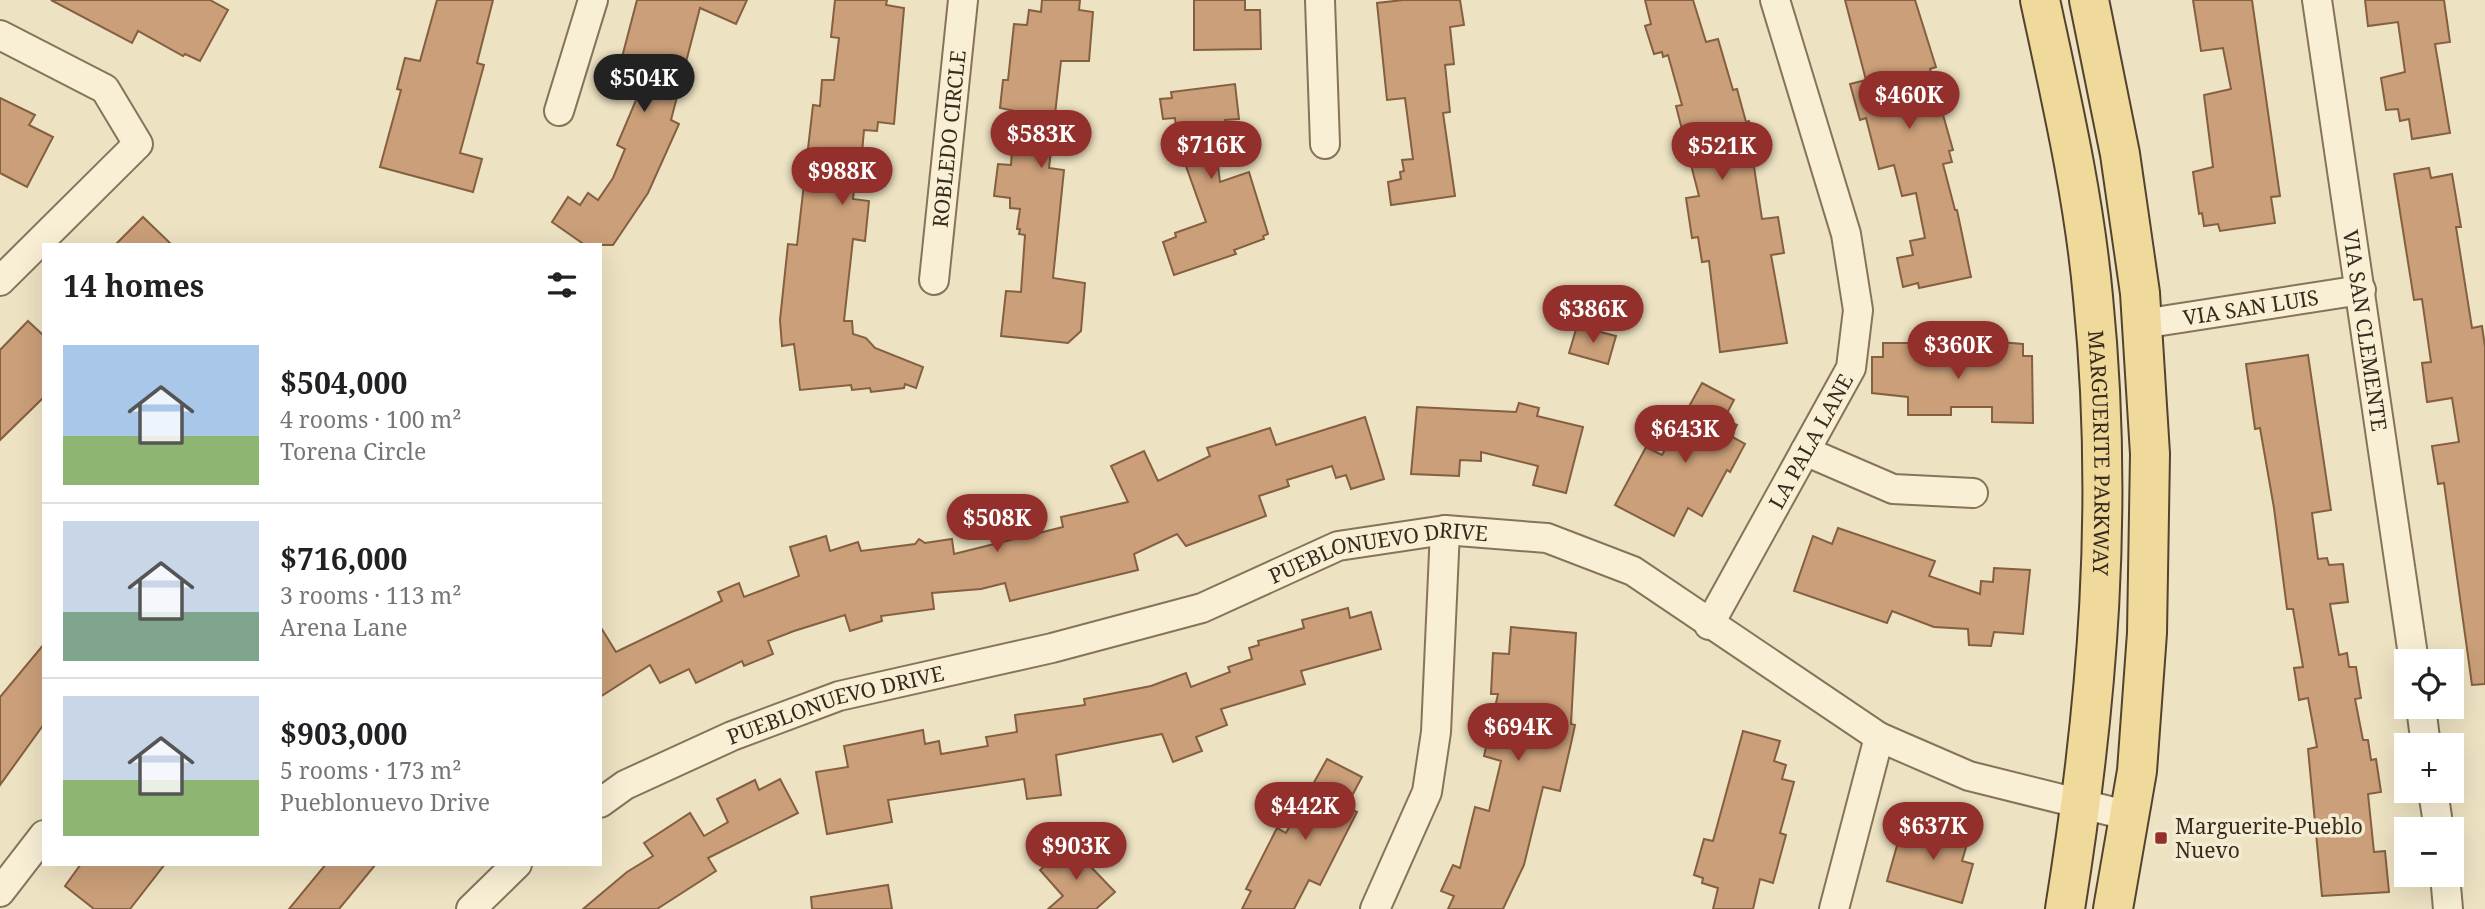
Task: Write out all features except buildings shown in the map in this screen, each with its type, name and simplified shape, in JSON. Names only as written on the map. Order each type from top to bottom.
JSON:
[{"type":"main road","name":"MARGUERITE PARKWAY","points":[[2040,0],[2079,202],[2096,331],[2104,460],[2101,617],[2082,806],[2065,909]]},
{"type":"main road","points":[[2089,0],[2120,154],[2142,324],[2150,454],[2147,619],[2137,771],[2113,909]]},
{"type":"main road","points":[[2096,331],[2142,324]]},
{"type":"street","points":[[559,111],[593,0]]},
{"type":"street","name":"ROBLEDO CIRCLE","points":[[933,280],[963,0]]},
{"type":"street","points":[[1320,0],[1325,144]]},
{"type":"street","name":"LA PALA LANE","points":[[1709,625],[1851,368],[1858,310],[1846,234],[1775,0]]},
{"type":"street","name":"VIA SAN CLEMENTE","points":[[2317,0],[2412,649]]},
{"type":"street","points":[[0,34],[105,89],[138,144],[0,281]]},
{"type":"street","name":"VIA SAN LUIS","points":[[2142,324],[2361,290]]},
{"type":"street","points":[[1805,451],[1893,489],[1973,493]]},
{"type":"street","points":[[1375,909],[1427,792],[1436,732],[1445,530]]},
{"type":"street","name":"PUEBLONUEVO DRIVE","points":[[602,802],[625,785],[720,742],[839,696],[1052,648],[1202,608],[1338,546],[1445,530],[1548,538],[1633,571],[1709,625],[1879,737],[1969,776],[2130,816]]},
{"type":"street","points":[[1834,909],[1879,737]]},
{"type":"street","points":[[0,892],[42,838]]},
{"type":"street","points":[[471,909],[515,866]]},
{"type":"street","points":[[2446,887],[2448,909]]},
{"type":"place","name":"Marguerite-Pueblo Nuevo","points":[[2161,838]]}]
